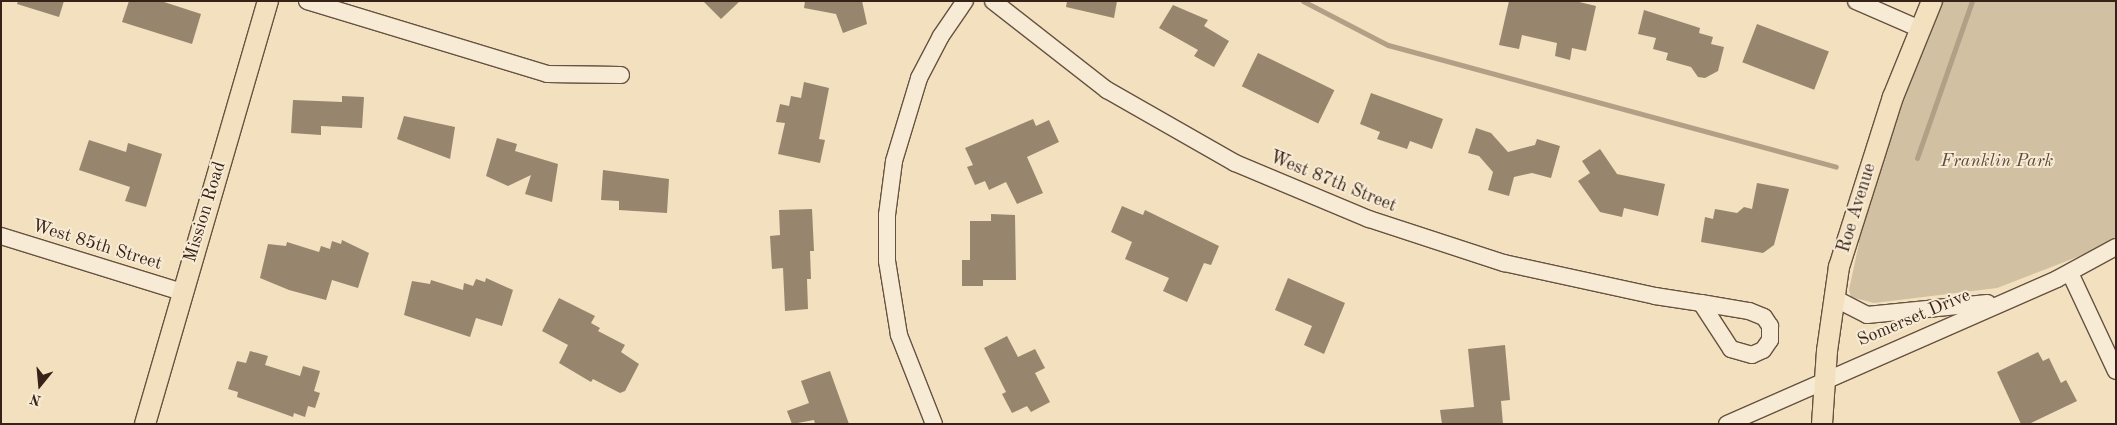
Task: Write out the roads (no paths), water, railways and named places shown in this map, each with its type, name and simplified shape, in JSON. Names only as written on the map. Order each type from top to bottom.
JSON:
[{"type":"main road","name":"Mission Road","points":[[145,424],[268,1]]},
{"type":"main road","name":"Roe Avenue","points":[[1822,424],[1824,378],[1834,298],[1854,214],[1920,29],[1932,1]]},
{"type":"street","points":[[307,1],[547,74],[621,75]]},
{"type":"street","points":[[934,424],[899,335],[887,260],[887,215],[894,161],[919,78],[941,36],[965,1]]},
{"type":"street","name":"West 87th Street","points":[[993,1],[1107,90],[1180,135],[1301,192],[1504,263],[1701,303]]},
{"type":"street","points":[[1856,1],[1920,29]]},
{"type":"street","name":"West 85th Street","points":[[1,236],[182,292]]},
{"type":"street","name":"Somerset Drive","points":[[1727,424],[1824,378],[2070,273],[2116,247]]},
{"type":"street","points":[[2070,273],[2116,371]]},
{"type":"street","points":[[1834,298],[1867,315],[2006,300]]},
{"type":"waterway","points":[[1303,1],[1388,45],[1836,167]]},
{"type":"waterway","points":[[1917,158],[1972,1]]},
{"type":"park label","name":"Franklin Park","points":[[1997,161]]}]
